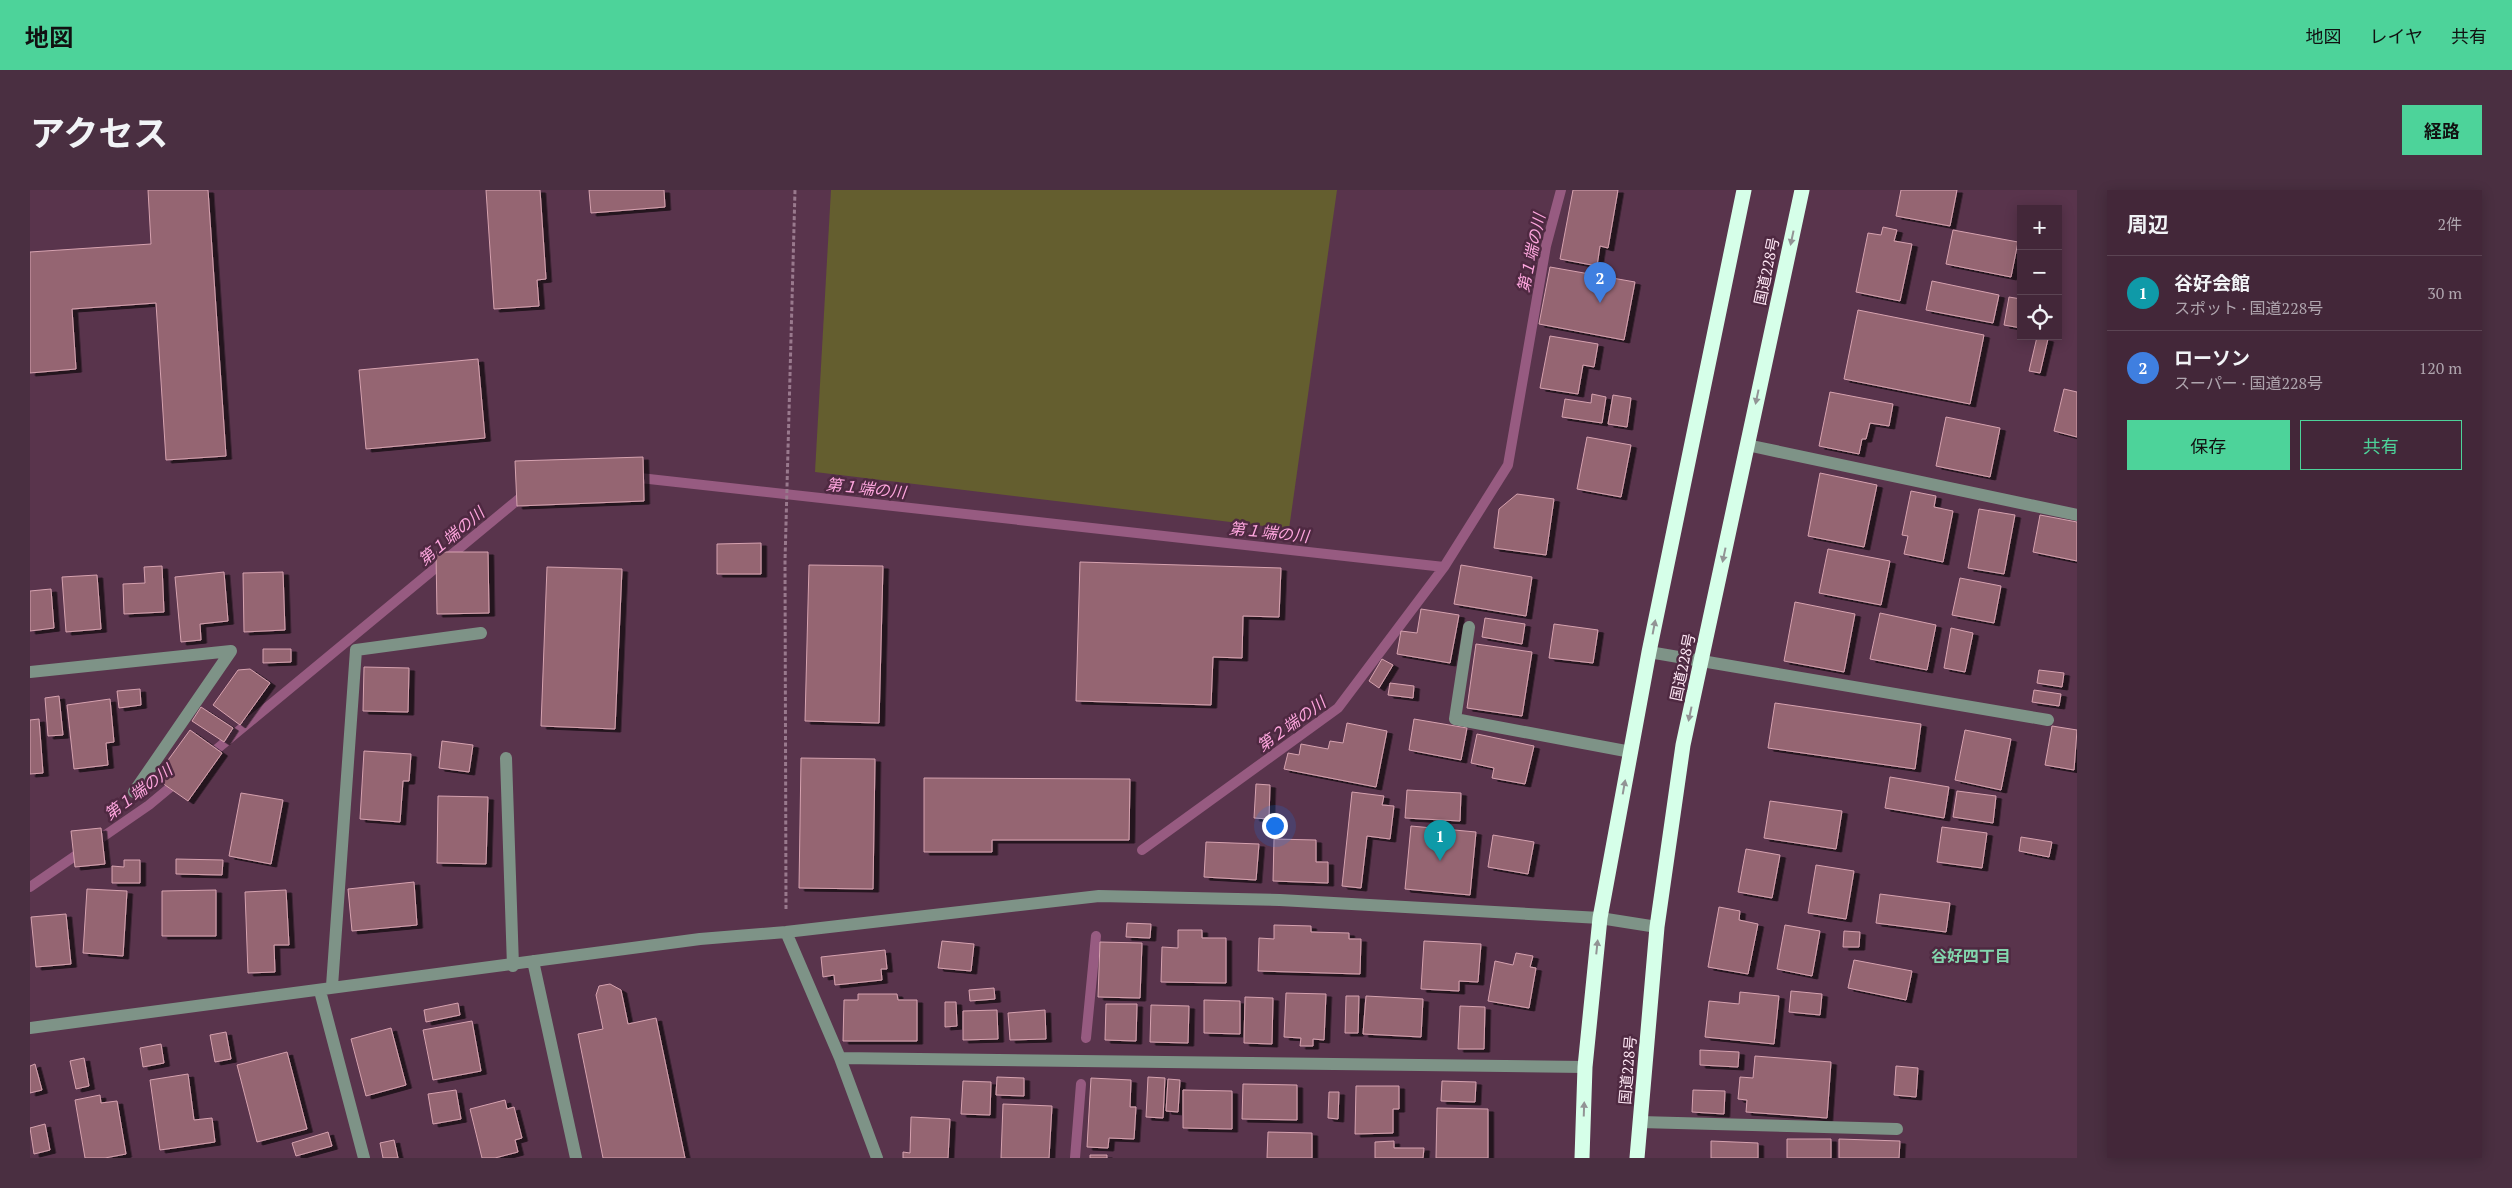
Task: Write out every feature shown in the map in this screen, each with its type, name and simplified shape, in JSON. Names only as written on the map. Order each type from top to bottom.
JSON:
[{"type":"highway","points":[[1582,1158],[1585,1067],[1600,918],[1649,652],[1744,190]]},
{"type":"highway","name":"国道228号","points":[[1637,1158],[1657,927],[1683,745],[1802,190]]},
{"type":"street","points":[[1747,445],[2077,515]]},
{"type":"street","points":[[1469,627],[1455,719],[1631,752]]},
{"type":"street","points":[[332,986],[356,650],[481,633]]},
{"type":"street","points":[[30,672],[231,651],[134,792]]},
{"type":"street","points":[[1649,652],[2048,720]]},
{"type":"street","points":[[506,758],[513,966]]},
{"type":"street","points":[[30,1028],[320,991],[332,986],[513,966],[533,961],[700,939],[786,932],[1099,896],[1280,900],[1600,918],[1657,927]]},
{"type":"street","points":[[786,932],[840,1058],[877,1158]]},
{"type":"street","points":[[533,961],[576,1158]]},
{"type":"street","points":[[320,991],[364,1158]]},
{"type":"street","points":[[840,1058],[1585,1067]]},
{"type":"street","points":[[1640,1122],[1897,1129]]},
{"type":"path","points":[[786,932],[785,561],[795,190]]},
{"type":"shaded area","points":[[831,190],[1337,190],[1289,529],[815,472]]},
{"type":"building","points":[[148,190],[208,190],[226,456],[166,460],[156,303],[72,309],[76,369],[30,373],[30,252],[151,244]]},
{"type":"building","points":[[486,190],[540,190],[546,279],[537,280],[539,306],[494,309]]},
{"type":"building","points":[[589,190],[664,190],[665,207],[591,213]]},
{"type":"building","points":[[1573,190],[1618,190],[1608,248],[1600,246],[1597,266],[1560,259]]},
{"type":"building","points":[[1901,190],[1957,190],[1950,226],[1896,216]]},
{"type":"building","points":[[1883,227],[1897,230],[1894,241],[1912,244],[1900,301],[1856,292],[1868,233],[1881,235]]},
{"type":"building","points":[[1953,230],[2017,242],[2011,277],[1946,264]]},
{"type":"building","points":[[1550,267],[1635,282],[1624,340],[1539,324]]},
{"type":"building","points":[[1932,281],[1999,295],[1993,323],[1926,310]]},
{"type":"building","points":[[2009,297],[2017,298],[2017,327],[2004,325]]},
{"type":"building","points":[[1858,310],[1984,335],[1970,404],[1844,379]]},
{"type":"building","points":[[1550,336],[1598,344],[1594,367],[1583,365],[1578,394],[1540,388]]},
{"type":"building","points":[[2036,340],[2048,340],[2040,373],[2029,371]]},
{"type":"building","points":[[478,359],[485,438],[366,449],[359,370]]},
{"type":"building","points":[[2064,389],[2077,392],[2077,437],[2054,431]]},
{"type":"building","points":[[1830,392],[1893,404],[1889,426],[1870,423],[1866,439],[1862,439],[1859,454],[1819,446]]},
{"type":"building","points":[[1592,394],[1606,397],[1602,423],[1562,417],[1565,399],[1591,403]]},
{"type":"building","points":[[1613,395],[1631,398],[1627,427],[1608,424]]},
{"type":"building","points":[[1946,417],[2000,428],[1990,477],[1936,466]]},
{"type":"building","points":[[1587,437],[1631,445],[1621,497],[1577,489]]},
{"type":"building","points":[[643,457],[644,501],[517,506],[515,461]]},
{"type":"building","points":[[1820,473],[1877,485],[1864,547],[1808,536]]},
{"type":"building","points":[[1911,491],[1936,496],[1934,507],[1953,511],[1943,562],[1904,554],[1908,536],[1902,535]]},
{"type":"building","points":[[1517,494],[1554,499],[1546,555],[1494,548],[1499,509]]},
{"type":"building","points":[[1979,509],[2015,515],[2004,574],[1968,568]]},
{"type":"building","points":[[2040,515],[2077,522],[2077,561],[2033,552]]},
{"type":"building","points":[[761,543],[761,574],[717,574],[717,544]]},
{"type":"building","points":[[1828,549],[1890,561],[1881,605],[1819,593]]},
{"type":"building","points":[[436,552],[488,552],[489,613],[437,614]]},
{"type":"building","points":[[1080,562],[1281,568],[1279,617],[1243,616],[1242,658],[1213,657],[1211,705],[1076,701]]},
{"type":"building","points":[[809,565],[883,566],[879,723],[805,721]]},
{"type":"building","points":[[1461,565],[1532,577],[1526,616],[1454,604]]},
{"type":"building","points":[[162,566],[164,612],[124,614],[123,584],[145,583],[144,567]]},
{"type":"building","points":[[547,567],[622,569],[615,729],[541,726]]},
{"type":"building","points":[[224,572],[228,621],[200,624],[201,640],[181,642],[175,577]]},
{"type":"building","points":[[283,572],[285,630],[244,632],[243,573]]},
{"type":"building","points":[[97,575],[101,629],[66,632],[62,577]]},
{"type":"building","points":[[1960,578],[2001,586],[1994,623],[1952,615]]},
{"type":"building","points":[[51,589],[54,628],[30,631],[30,591]]},
{"type":"building","points":[[1795,602],[1855,614],[1844,672],[1784,661]]},
{"type":"building","points":[[1421,609],[1459,615],[1450,663],[1397,654],[1401,631],[1417,633]]},
{"type":"building","points":[[1880,613],[1936,625],[1927,670],[1870,659]]},
{"type":"building","points":[[1485,618],[1525,624],[1522,644],[1482,637]]},
{"type":"building","points":[[1554,624],[1598,630],[1593,663],[1549,658]]},
{"type":"building","points":[[1951,628],[1973,633],[1965,672],[1944,668]]},
{"type":"building","points":[[1476,644],[1532,652],[1522,716],[1467,708]]},
{"type":"building","points":[[263,649],[291,649],[291,662],[263,663]]},
{"type":"building","points":[[1382,659],[1393,665],[1379,688],[1369,681]]},
{"type":"building","points":[[364,667],[409,668],[408,712],[363,711]]},
{"type":"building","points":[[250,669],[270,683],[240,725],[213,705],[238,670]]},
{"type":"building","points":[[2039,670],[2064,673],[2062,687],[2037,683]]},
{"type":"building","points":[[1390,683],[1414,686],[1413,698],[1388,695]]},
{"type":"building","points":[[140,689],[141,705],[119,708],[117,691]]},
{"type":"building","points":[[2034,690],[2061,694],[2059,706],[2032,702]]},
{"type":"building","points":[[59,696],[63,735],[48,736],[45,698]]},
{"type":"building","points":[[110,699],[114,742],[106,743],[108,765],[74,769],[67,705]]},
{"type":"building","points":[[1775,703],[1921,724],[1915,769],[1768,748]]},
{"type":"building","points":[[201,707],[233,728],[224,742],[192,721]]},
{"type":"building","points":[[39,719],[43,773],[30,774],[30,720]]},
{"type":"building","points":[[1414,719],[1467,728],[1461,760],[1409,750]]},
{"type":"building","points":[[1347,723],[1387,731],[1376,787],[1284,769],[1288,753],[1299,755],[1301,744],[1328,749],[1330,741],[1343,743]]},
{"type":"building","points":[[2052,726],[2077,730],[2074,770],[2045,765]]},
{"type":"building","points":[[190,730],[222,753],[188,801],[155,778]]},
{"type":"building","points":[[1965,730],[2011,739],[2001,790],[1955,780]]},
{"type":"building","points":[[1477,734],[1534,746],[1525,784],[1492,778],[1494,768],[1471,763]]},
{"type":"building","points":[[442,741],[473,745],[469,772],[439,768]]},
{"type":"building","points":[[364,751],[411,754],[409,781],[403,781],[400,822],[360,819]]},
{"type":"building","points":[[801,758],[875,759],[873,889],[799,888]]},
{"type":"building","points":[[1890,777],[1949,787],[1944,818],[1885,808]]},
{"type":"building","points":[[924,778],[1130,779],[1129,840],[992,840],[992,852],[924,852]]},
{"type":"building","points":[[1256,784],[1270,785],[1269,819],[1254,818]]},
{"type":"building","points":[[1407,790],[1461,793],[1460,821],[1405,818]]},
{"type":"building","points":[[1957,791],[1996,796],[1993,823],[1953,817]]},
{"type":"building","points":[[1352,792],[1384,796],[1382,805],[1394,806],[1390,839],[1367,836],[1361,888],[1342,886]]},
{"type":"building","points":[[241,793],[283,800],[271,864],[229,856]]},
{"type":"building","points":[[438,796],[488,797],[486,864],[437,863]]},
{"type":"building","points":[[1770,801],[1842,811],[1836,849],[1764,838]]},
{"type":"building","points":[[1411,826],[1476,832],[1470,895],[1405,889]]},
{"type":"building","points":[[1942,827],[1987,833],[1982,868],[1937,862]]},
{"type":"building","points":[[101,828],[105,864],[75,867],[71,831]]},
{"type":"building","points":[[1493,835],[1534,842],[1528,874],[1488,867]]},
{"type":"building","points":[[2021,837],[2052,842],[2049,857],[2019,851]]},
{"type":"building","points":[[1274,839],[1316,840],[1316,862],[1328,862],[1328,883],[1273,881]]},
{"type":"building","points":[[1206,842],[1259,844],[1256,880],[1204,877]]},
{"type":"building","points":[[1746,849],[1780,855],[1772,898],[1738,892]]},
{"type":"building","points":[[176,859],[223,860],[222,875],[176,874]]},
{"type":"building","points":[[124,860],[140,860],[140,883],[112,883],[112,866],[124,867]]},
{"type":"building","points":[[1816,865],[1854,871],[1846,919],[1808,913]]},
{"type":"building","points":[[414,882],[417,925],[352,931],[348,889]]},
{"type":"building","points":[[87,889],[127,891],[123,956],[83,953]]},
{"type":"building","points":[[216,890],[216,936],[162,936],[162,891]]},
{"type":"building","points":[[286,890],[289,945],[274,945],[275,972],[248,973],[245,892]]},
{"type":"building","points":[[1880,894],[1950,903],[1946,932],[1876,923]]},
{"type":"building","points":[[1719,907],[1740,911],[1739,920],[1758,924],[1748,974],[1708,967]]},
{"type":"building","points":[[66,914],[71,964],[36,967],[31,917]]},
{"type":"building","points":[[1127,923],[1151,924],[1150,938],[1126,937]]},
{"type":"building","points":[[1274,925],[1311,926],[1311,932],[1349,933],[1349,939],[1361,939],[1360,974],[1258,971],[1259,938],[1274,939]]},
{"type":"building","points":[[1785,925],[1820,931],[1812,976],[1777,969]]},
{"type":"building","points":[[1178,930],[1202,930],[1202,938],[1226,938],[1226,983],[1161,982],[1162,947],[1178,948]]},
{"type":"building","points":[[1844,931],[1860,932],[1859,947],[1843,947]]},
{"type":"building","points":[[942,941],[974,944],[971,971],[938,968]]},
{"type":"building","points":[[1424,941],[1481,944],[1478,982],[1459,981],[1459,991],[1421,989]]},
{"type":"building","points":[[1100,942],[1142,943],[1140,998],[1098,997]]},
{"type":"building","points":[[885,950],[887,969],[881,969],[882,980],[835,985],[834,975],[823,977],[821,957]]},
{"type":"building","points":[[1516,953],[1533,956],[1530,967],[1536,968],[1529,1008],[1488,1001],[1495,961],[1513,965]]},
{"type":"building","points":[[1854,960],[1912,971],[1906,1000],[1848,988]]},
{"type":"building","points":[[610,984],[621,990],[628,1024],[656,1018],[685,1158],[603,1158],[578,1034],[603,1029],[596,995],[599,986]]},
{"type":"building","points":[[994,988],[995,999],[970,1001],[969,990]]},
{"type":"building","points":[[1791,991],[1822,994],[1820,1015],[1789,1012]]},
{"type":"building","points":[[1740,992],[1779,996],[1774,1044],[1705,1037],[1709,1001],[1739,1004]]},
{"type":"building","points":[[1286,993],[1326,994],[1324,1040],[1313,1039],[1313,1046],[1300,1046],[1301,1038],[1284,1037]]},
{"type":"building","points":[[858,994],[897,994],[898,1000],[917,1000],[917,1041],[843,1041],[844,1000],[858,1000]]},
{"type":"building","points":[[1346,996],[1359,996],[1358,1033],[1345,1033]]},
{"type":"building","points":[[1366,996],[1423,999],[1421,1037],[1363,1034]]},
{"type":"building","points":[[1245,997],[1273,998],[1272,1044],[1244,1043]]},
{"type":"building","points":[[1204,1000],[1240,1001],[1240,1034],[1204,1033]]},
{"type":"building","points":[[945,1002],[956,1002],[957,1026],[945,1027]]},
{"type":"building","points":[[458,1003],[460,1015],[426,1022],[424,1010]]},
{"type":"building","points":[[1106,1004],[1137,1004],[1136,1041],[1105,1040]]},
{"type":"building","points":[[1151,1005],[1189,1006],[1188,1043],[1150,1042]]},
{"type":"building","points":[[1460,1006],[1485,1007],[1484,1049],[1458,1049]]},
{"type":"building","points":[[997,1010],[998,1039],[963,1040],[963,1011]]},
{"type":"building","points":[[1045,1010],[1046,1039],[1010,1040],[1008,1013]]},
{"type":"building","points":[[472,1021],[481,1071],[433,1080],[423,1030]]},
{"type":"building","points":[[391,1028],[406,1085],[366,1096],[351,1039]]},
{"type":"building","points":[[226,1032],[231,1059],[215,1062],[210,1035]]},
{"type":"building","points":[[161,1044],[164,1063],[143,1067],[140,1048]]},
{"type":"building","points":[[1700,1050],[1739,1052],[1738,1067],[1700,1065]]},
{"type":"building","points":[[287,1052],[307,1129],[257,1142],[237,1065]]},
{"type":"building","points":[[1755,1056],[1831,1062],[1827,1118],[1746,1112],[1747,1100],[1738,1099],[1740,1077],[1753,1078]]},
{"type":"building","points":[[84,1058],[89,1086],[76,1089],[70,1061]]},
{"type":"building","points":[[35,1064],[42,1090],[30,1093],[30,1066]]},
{"type":"building","points":[[1896,1066],[1918,1068],[1916,1097],[1894,1095]]},
{"type":"building","points":[[188,1074],[194,1120],[212,1118],[215,1142],[160,1150],[150,1080]]},
{"type":"building","points":[[997,1077],[1024,1078],[1024,1096],[996,1095]]},
{"type":"building","points":[[1148,1077],[1165,1078],[1163,1118],[1146,1117]]},
{"type":"building","points":[[1091,1078],[1131,1080],[1130,1107],[1136,1107],[1134,1139],[1109,1138],[1108,1148],[1087,1147]]},
{"type":"building","points":[[1168,1079],[1180,1080],[1178,1112],[1166,1111]]},
{"type":"building","points":[[963,1081],[991,1082],[990,1115],[961,1114]]},
{"type":"building","points":[[1442,1081],[1476,1082],[1475,1102],[1441,1101]]},
{"type":"building","points":[[1243,1084],[1297,1085],[1297,1120],[1242,1119]]},
{"type":"building","points":[[1356,1086],[1399,1086],[1399,1109],[1393,1109],[1393,1133],[1355,1134]]},
{"type":"building","points":[[456,1090],[461,1119],[433,1124],[428,1094]]},
{"type":"building","points":[[1183,1090],[1232,1091],[1232,1129],[1183,1128]]},
{"type":"building","points":[[1693,1090],[1725,1091],[1724,1114],[1692,1112]]},
{"type":"building","points":[[1329,1092],[1339,1092],[1338,1119],[1328,1118]]},
{"type":"building","points":[[100,1095],[101,1103],[117,1101],[126,1154],[105,1158],[85,1158],[75,1100]]},
{"type":"building","points":[[505,1100],[507,1109],[514,1107],[522,1138],[515,1140],[518,1152],[495,1158],[482,1158],[470,1109]]},
{"type":"building","points":[[1003,1104],[1052,1106],[1049,1158],[1001,1158]]},
{"type":"building","points":[[1437,1108],[1488,1109],[1488,1158],[1436,1158]]},
{"type":"building","points":[[911,1117],[950,1119],[948,1158],[903,1158],[903,1152],[910,1153]]},
{"type":"building","points":[[45,1124],[50,1150],[34,1154],[30,1128]]},
{"type":"building","points":[[328,1132],[332,1146],[296,1156],[292,1143]]},
{"type":"building","points":[[1268,1132],[1312,1133],[1312,1158],[1267,1158]]},
{"type":"building","points":[[1787,1139],[1831,1139],[1831,1158],[1787,1158]]},
{"type":"building","points":[[1839,1139],[1900,1141],[1899,1158],[1839,1158]]},
{"type":"building","points":[[394,1140],[398,1158],[383,1158],[380,1143]]},
{"type":"building","points":[[1394,1141],[1394,1148],[1424,1148],[1423,1158],[1375,1158],[1375,1142]]},
{"type":"building","points":[[1711,1141],[1758,1143],[1758,1158],[1711,1158]]},
{"type":"building","points":[[1090,1155],[1107,1155],[1107,1158],[1090,1158]]},
{"type":"waterway","name":"第１端の川","points":[[631,477],[1444,567],[1508,465],[1546,246],[1561,190]]},
{"type":"waterway","name":"第１端の川","points":[[206,758],[526,493]]},
{"type":"waterway","name":"第２端の川","points":[[1142,850],[1338,708],[1444,567]]},
{"type":"waterway","name":"第１端の川","points":[[30,887],[149,805],[179,780]]},
{"type":"waterway","name":"第２端の川","points":[[1086,1038],[1096,936]]},
{"type":"waterway","name":"第２端の川","points":[[1075,1158],[1081,1084]]},
{"type":"place","name":"ローソン","points":[[1600,303]]},
{"type":"place","name":"谷好会館","points":[[1440,861]]},
{"type":"district","name":"谷好四丁目","points":[[1971,956]]}]
